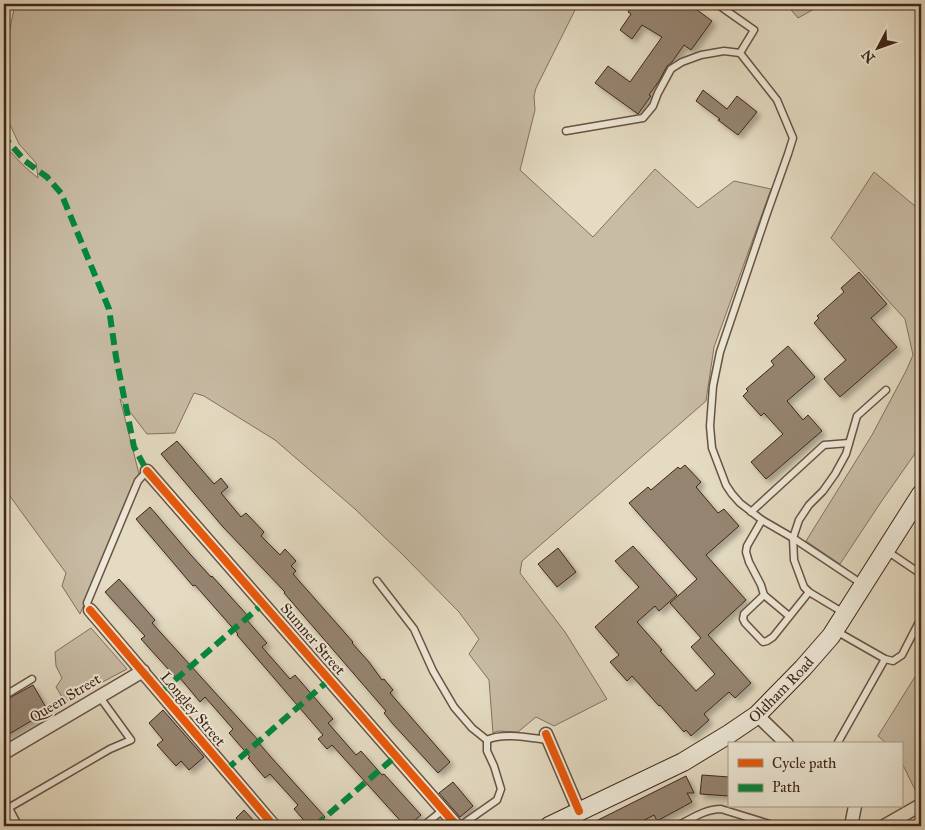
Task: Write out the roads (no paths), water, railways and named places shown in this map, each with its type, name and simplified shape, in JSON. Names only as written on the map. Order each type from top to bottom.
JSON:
[{"type":"main road","name":"Oldham Road","points":[[549,826],[683,762],[757,715],[831,636],[921,494]]},
{"type":"street","name":"Sumner Street","points":[[147,470],[442,810],[458,826]]},
{"type":"street","name":"Longley Street","points":[[90,610],[143,671],[267,824]]},
{"type":"street","name":"Queen Street","points":[[4,754],[143,671]]},
{"type":"street","points":[[757,715],[785,742]]},
{"type":"street","points":[[547,737],[579,811]]},
{"type":"street","points":[[886,826],[918,806]]},
{"type":"street","points":[[5,808],[15,826]]},
{"type":"street","points":[[851,826],[855,808]]},
{"type":"lane","points":[[717,4],[754,30],[740,53]]},
{"type":"lane","points":[[566,131],[643,118],[653,106],[671,69],[682,62],[701,55],[724,51],[740,53],[777,100],[793,138],[720,352],[713,386],[710,426],[712,448],[726,485],[740,503],[762,520],[793,538],[863,585]]},
{"type":"lane","points":[[845,614],[804,587],[794,560],[793,538],[800,520],[809,505],[823,491],[846,454],[858,416],[886,390]]},
{"type":"lane","points":[[752,512],[824,445],[849,442]]},
{"type":"lane","points":[[90,610],[87,603],[138,481],[147,470]]},
{"type":"lane","points":[[762,520],[747,546],[748,562],[761,584],[764,595],[789,616]]},
{"type":"lane","points":[[885,550],[921,574]]},
{"type":"lane","points":[[377,581],[414,629],[433,671],[454,707],[472,728],[487,740]]},
{"type":"lane","points":[[764,595],[744,614],[743,619],[744,623],[763,642],[771,640],[809,592]]},
{"type":"lane","points":[[835,630],[885,659],[893,661],[902,655],[921,618]]},
{"type":"lane","points":[[838,742],[885,659]]},
{"type":"lane","points":[[4,696],[32,679]]},
{"type":"lane","points":[[5,808],[110,749],[131,740],[99,696]]},
{"type":"lane","points":[[487,740],[492,737],[503,736],[547,737]]},
{"type":"lane","points":[[458,826],[497,800],[500,795],[502,788],[487,751],[487,740]]},
{"type":"lane","points":[[677,826],[714,809],[721,809],[776,826]]},
{"type":"lane","points":[[423,826],[442,810]]}]
